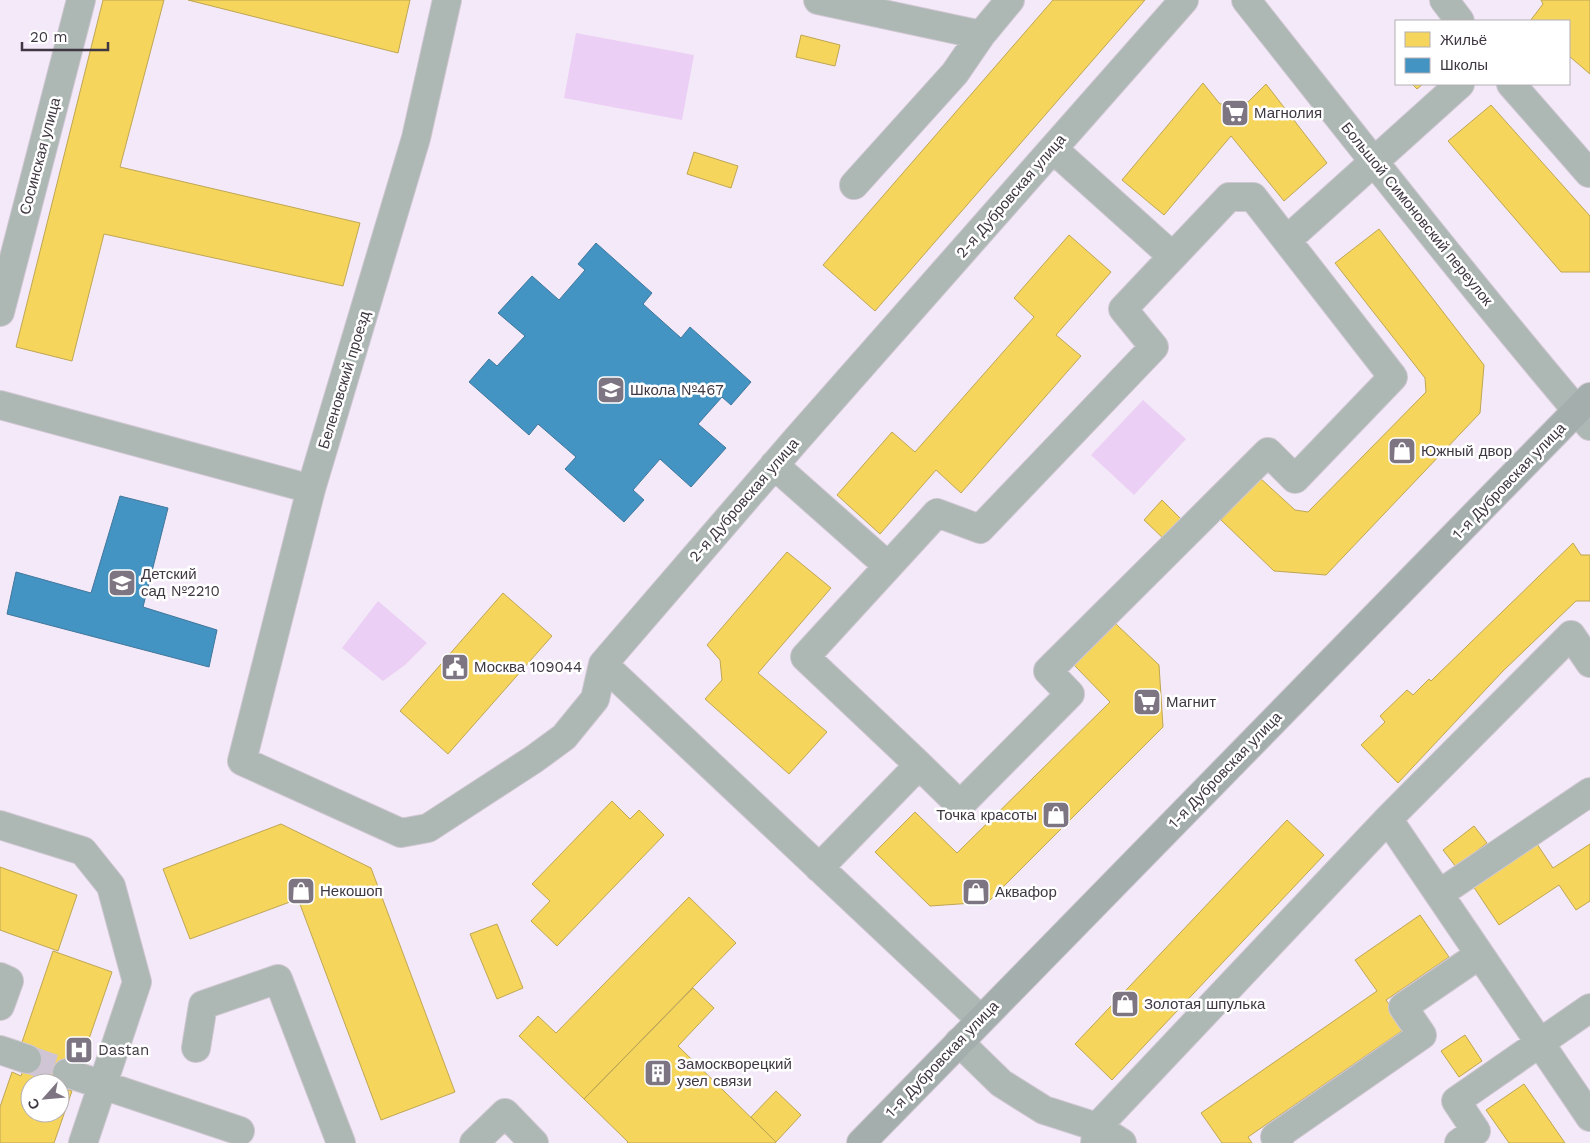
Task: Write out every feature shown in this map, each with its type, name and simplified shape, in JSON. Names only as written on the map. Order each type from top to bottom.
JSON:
[{"type":"main road","name":"1-я Дубровская улица","points":[[861,1143],[980,1020],[1586,411]]},
{"type":"street","name":"Сосинская улица","points":[[0,312],[81,0]]},
{"type":"street","name":"Беленовский проезд","points":[[242,761],[311,489],[416,138],[447,0]]},
{"type":"street","points":[[818,0],[981,35]]},
{"type":"street","points":[[854,185],[955,73],[981,35],[1010,0]]},
{"type":"street","name":"2-я Дубровская улица","points":[[242,761],[401,833],[428,828],[534,759],[564,736],[595,699],[603,664],[774,465],[1184,0]]},
{"type":"street","name":"Большой Симоновский переулок","points":[[1246,0],[1374,161],[1586,411]]},
{"type":"street","points":[[1444,0],[1459,20]]},
{"type":"street","points":[[1287,240],[1459,85]]},
{"type":"street","points":[[1512,85],[1590,172]]},
{"type":"street","points":[[1053,149],[1172,256]]},
{"type":"street","points":[[1253,196],[1287,240],[1393,377],[1295,479],[1268,452],[1048,671],[1070,694],[960,805],[805,657],[937,513],[980,529],[1154,347],[1123,309],[1229,197],[1253,196]]},
{"type":"street","points":[[0,406],[311,489]]},
{"type":"street","points":[[774,465],[888,566]]},
{"type":"street","points":[[1096,1135],[1388,819],[1571,635],[1590,663]]},
{"type":"street","points":[[603,664],[980,1020]]},
{"type":"street","points":[[819,868],[919,765]]},
{"type":"street","points":[[1439,894],[1590,792]]},
{"type":"street","points":[[1388,819],[1590,1117]]},
{"type":"street","points":[[0,825],[83,851],[111,886],[137,982],[83,1143]]},
{"type":"street","points":[[1280,1143],[1275,1137],[1422,1035],[1403,1007],[1479,955]]},
{"type":"street","points":[[0,978],[9,980],[0,1006]]},
{"type":"street","points":[[196,1048],[203,1005],[278,979],[341,1143]]},
{"type":"street","points":[[1459,1143],[1476,1131],[1456,1101],[1590,1008]]},
{"type":"street","points":[[959,1042],[1001,1083],[1044,1110],[1096,1135],[1122,1143]]},
{"type":"street","points":[[0,1050],[27,1059]]},
{"type":"street","points":[[70,1074],[240,1131]]},
{"type":"street","points":[[474,1143],[505,1114],[534,1143]]},
{"type":"shaded area","points":[[576,33],[694,55],[682,120],[564,98]]},
{"type":"shaded area","points":[[1143,400],[1186,439],[1134,495],[1091,455]]},
{"type":"shaded area","points":[[378,601],[427,643],[405,665],[383,681],[342,648]]},
{"type":"building: Жильё","points":[[103,0],[164,0],[120,167],[360,223],[343,286],[104,234],[72,361],[16,347]]},
{"type":"building: Жильё","points":[[188,0],[410,0],[398,53]]},
{"type":"building: Жильё","points":[[1053,0],[1145,0],[875,311],[823,265]]},
{"type":"building: Жильё","points":[[1541,0],[1590,0],[1590,74],[1570,57],[1570,20],[1531,20],[1543,4]]},
{"type":"building: Жильё","points":[[801,35],[840,45],[835,66],[796,57]]},
{"type":"building: Жильё","points":[[1203,83],[1220,104],[1248,102],[1266,84],[1327,163],[1284,201],[1231,136],[1164,215],[1122,180]]},
{"type":"building: Жильё","points":[[1413,85],[1422,85],[1417,89]]},
{"type":"building: Жильё","points":[[1491,105],[1590,216],[1590,272],[1561,272],[1448,141]]},
{"type":"building: Жильё","points":[[694,152],[738,166],[731,188],[687,174]]},
{"type":"building: Жильё","points":[[1379,229],[1484,365],[1480,413],[1326,575],[1274,571],[1221,520],[1260,478],[1295,510],[1308,512],[1426,392],[1425,378],[1335,263]]},
{"type":"building: Жильё","points":[[1069,235],[1111,272],[1056,335],[1081,356],[961,493],[936,470],[880,534],[837,495],[892,432],[915,452],[1034,317],[1014,298]]},
{"type":"building: Жильё","points":[[1162,500],[1183,521],[1165,540],[1144,520]]},
{"type":"building: Жильё","points":[[1573,543],[1581,555],[1590,555],[1590,601],[1576,601],[1503,671],[1398,783],[1361,745],[1385,722],[1380,716],[1407,690],[1413,695],[1429,679],[1431,681]]},
{"type":"building: Жильё","points":[[787,552],[831,588],[758,673],[827,732],[789,774],[705,699],[722,680],[720,660],[707,645]]},
{"type":"building: Жильё","points":[[503,593],[552,636],[448,754],[400,711]]},
{"type":"building: Жильё","points":[[1116,624],[1159,665],[1163,727],[988,902],[930,906],[875,852],[915,812],[957,853],[1110,702],[1074,665]]},
{"type":"building: Жильё","points":[[612,801],[630,819],[639,810],[664,835],[557,946],[531,921],[550,901],[532,884]]},
{"type":"building: Жильё","points":[[1287,820],[1324,855],[1112,1080],[1075,1044]]},
{"type":"building: Жильё","points":[[281,824],[371,868],[455,1092],[381,1120],[298,899],[190,939],[163,869]]},
{"type":"building: Жильё","points":[[1474,826],[1487,843],[1456,867],[1443,850]]},
{"type":"building: Жильё","points":[[1535,841],[1553,868],[1590,844],[1590,901],[1576,910],[1559,885],[1499,925],[1471,883]]},
{"type":"building: Жильё","points":[[0,867],[77,895],[58,951],[0,930]]},
{"type":"building: Жильё","points":[[689,897],[736,943],[584,1099],[519,1036],[538,1016],[556,1033]]},
{"type":"building: Жильё","points":[[1420,915],[1449,957],[1386,1000],[1406,1028],[1248,1137],[1252,1143],[1222,1143],[1201,1113],[1377,991],[1355,960]]},
{"type":"building: Жильё","points":[[497,924],[523,988],[497,999],[470,934]]},
{"type":"building: Жильё","points":[[53,951],[112,972],[79,1068],[67,1073],[22,1073],[27,1059],[20,1048]]},
{"type":"building: Жильё","name":"Замоскворецкий узел связи","points":[[693,988],[714,1008],[678,1046],[776,1142],[627,1143],[584,1099]]},
{"type":"building: Жильё","points":[[1465,1035],[1482,1061],[1459,1077],[1441,1051]]},
{"type":"building: Жильё","points":[[12,1072],[20,1076],[20,1123],[61,1123],[54,1143],[0,1143],[0,1107]]},
{"type":"building: Жильё","points":[[1524,1084],[1565,1143],[1509,1143],[1486,1110]]},
{"type":"building: Жильё","points":[[776,1091],[801,1115],[776,1142],[751,1117]]},
{"type":"building: Школы","name":"Школа №467","points":[[596,243],[652,293],[643,304],[681,338],[690,327],[751,382],[731,405],[722,397],[698,424],[726,448],[691,487],[660,459],[633,490],[644,500],[624,522],[565,469],[576,457],[538,424],[529,435],[469,382],[489,359],[497,366],[525,336],[498,313],[532,276],[559,300],[585,270],[578,264]]},
{"type":"building: Школы","name":"Детский сад №2210","points":[[120,496],[168,508],[143,607],[217,630],[209,667],[7,614],[16,572],[91,593]]},
{"type":"tunnel","points":[[27,1059],[67,1073]]},
{"type":"place","name":"Магнолия","points":[[1235,113]]},
{"type":"place","name":"Школа №467","points":[[611,390]]},
{"type":"place","name":"Южный двор","points":[[1402,451]]},
{"type":"place","name":"Детский сад №2210","points":[[122,583]]},
{"type":"place","name":"Москва 109044","points":[[455,667]]},
{"type":"place","name":"Магнит","points":[[1147,702]]},
{"type":"place","name":"Точка красоты","points":[[1056,815]]},
{"type":"place","name":"Некошоп","points":[[301,891]]},
{"type":"place","name":"Аквафор","points":[[976,892]]},
{"type":"place","name":"Золотая шпулька","points":[[1125,1004]]},
{"type":"place","name":"Dastan","points":[[79,1050]]},
{"type":"place","name":"Замоскворецкий узел связи","points":[[658,1073]]}]
